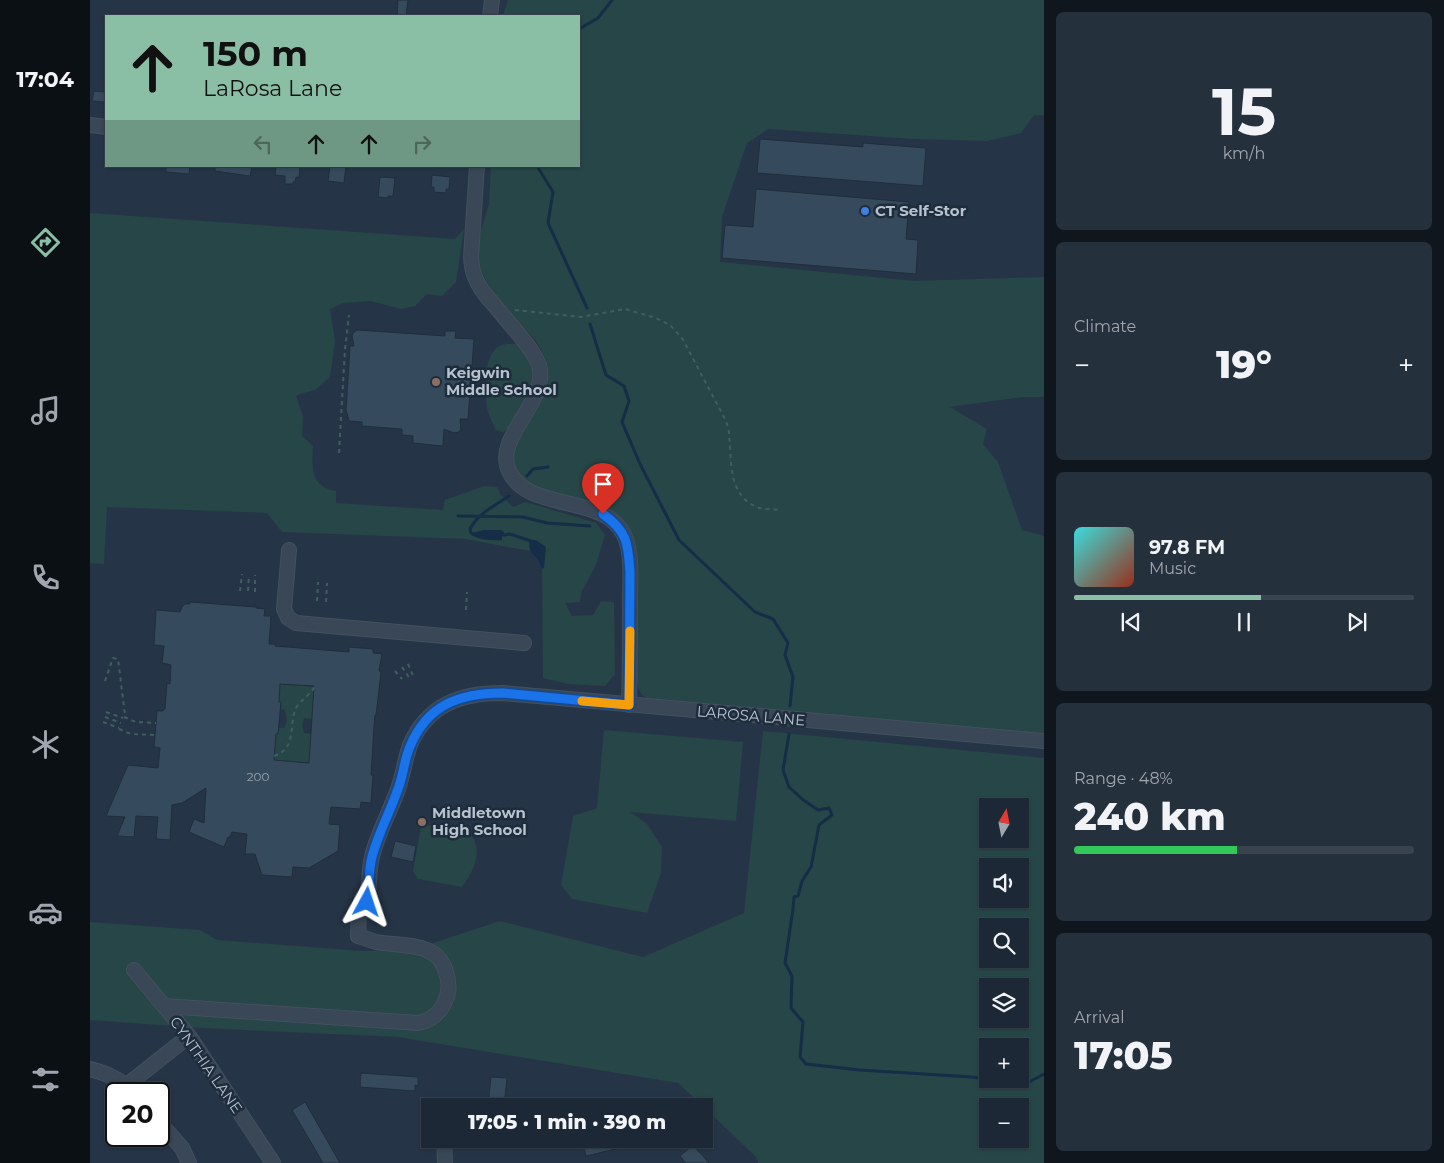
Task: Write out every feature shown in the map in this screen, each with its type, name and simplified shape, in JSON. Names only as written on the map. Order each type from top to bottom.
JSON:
[{"type":"street","points":[[490,15],[492,0]]},
{"type":"street","points":[[90,125],[105,127]]},
{"type":"street","points":[[477,167],[471,257],[472,270],[477,283],[484,293],[532,351],[540,371],[540,380],[535,395],[508,448],[507,467],[515,481],[526,490],[596,511],[609,518],[624,534],[627,543],[630,572],[629,705]]},
{"type":"street","points":[[288,550],[284,609],[288,618],[296,623],[524,643]]},
{"type":"street","name":"LAROSA LANE","points":[[164,1006],[418,1023],[435,1017],[443,1007],[448,989],[447,975],[441,960],[427,950],[410,944],[377,942],[358,936],[359,907],[367,902],[373,852],[398,790],[414,737],[426,719],[438,709],[458,698],[503,693],[1044,741]]},
{"type":"street","name":"CYNTHIA LANE","points":[[134,970],[189,1036],[273,1163]]},
{"type":"street","points":[[140,1082],[189,1036]]},
{"type":"street","points":[[90,1068],[107,1073],[120,1082]]},
{"type":"street","points":[[170,1134],[182,1148],[189,1163]]},
{"type":"street","points":[[444,1148],[445,1163]]},
{"type":"path","points":[[510,309],[581,317],[625,309],[656,318],[670,325],[682,338],[725,419],[729,432],[731,470],[733,480],[740,494],[758,508],[780,510]]},
{"type":"path","points":[[339,453],[345,349],[349,315]]},
{"type":"path","points":[[240,590],[242,574]]},
{"type":"path","points":[[248,591],[249,575]]},
{"type":"path","points":[[254,592],[255,575]]},
{"type":"path","points":[[317,601],[318,582]]},
{"type":"path","points":[[326,602],[327,583]]},
{"type":"path","points":[[466,610],[467,592]]},
{"type":"path","points":[[105,681],[113,658],[118,659],[124,717]]},
{"type":"path","points":[[408,664],[414,678]]},
{"type":"path","points":[[402,667],[410,679]]},
{"type":"path","points":[[396,671],[402,679]]},
{"type":"path","points":[[274,756],[280,753],[289,743],[296,709],[307,698],[314,686]]},
{"type":"path","points":[[106,712],[136,722],[156,723]]},
{"type":"path","points":[[105,716],[121,723]]},
{"type":"path","points":[[103,722],[131,734],[155,735]]},
{"type":"green space","points":[[508,0],[1044,0],[1044,115],[1034,115],[1021,133],[987,141],[913,139],[768,129],[747,143],[722,217],[720,262],[914,281],[1044,277],[1044,397],[1022,397],[950,407],[987,429],[983,444],[998,462],[1022,530],[1044,536],[1044,734],[646,698],[641,693],[637,682],[636,548],[628,531],[621,521],[607,509],[545,490],[530,483],[519,474],[514,461],[516,445],[546,384],[547,368],[542,351],[536,341],[492,292],[481,270],[479,243],[489,204],[491,167],[580,167],[580,15],[503,15]]},
{"type":"green space","points":[[90,213],[455,239],[464,229],[456,282],[442,296],[427,294],[415,306],[401,309],[370,301],[343,303],[330,309],[335,341],[330,377],[315,390],[296,396],[303,416],[302,436],[313,446],[314,475],[321,485],[336,491],[336,503],[443,510],[445,500],[484,486],[497,487],[501,495],[513,507],[526,502],[596,523],[605,535],[596,565],[581,593],[580,602],[565,603],[572,616],[593,615],[601,601],[614,602],[615,674],[605,686],[568,684],[543,678],[542,569],[538,560],[530,551],[465,539],[282,532],[267,513],[107,507],[104,564],[90,563]]},
{"type":"green space","points":[[506,344],[520,346],[532,364],[533,377],[529,391],[511,426],[503,432],[496,430],[488,412],[486,377],[490,356],[499,346]]},
{"type":"green space","points":[[280,684],[320,687],[312,719],[304,718],[302,726],[304,733],[311,734],[314,763],[274,760],[276,734],[278,734],[279,728],[284,728],[287,720],[285,710],[280,709]]},
{"type":"green space","points":[[604,730],[743,742],[736,821],[630,812],[647,824],[662,847],[661,873],[647,913],[572,899],[561,885],[573,816],[597,808]]},
{"type":"green space","points":[[763,731],[1044,758],[1044,1163],[758,1163],[757,1158],[713,1116],[713,1098],[694,1098],[678,1083],[398,1037],[201,1028],[90,1020],[90,922],[200,930],[217,940],[362,951],[398,951],[424,946],[500,921],[643,957],[744,913]]},
{"type":"green space","points":[[439,823],[463,829],[474,839],[477,853],[476,860],[462,887],[418,879],[413,871],[421,827]]},
{"type":"water","points":[[484,530],[501,530],[504,532],[504,535],[502,540],[494,540],[482,539],[471,535],[471,533]]},
{"type":"water","points":[[533,540],[546,547],[544,568],[542,569],[538,560],[530,551],[529,542]]},
{"type":"building","points":[[398,0],[408,0],[406,15],[397,15]]},
{"type":"building","points":[[94,91],[105,92],[105,102],[92,101]]},
{"type":"building","points":[[760,139],[863,147],[863,143],[926,148],[923,186],[757,173]]},
{"type":"building","points":[[166,167],[190,167],[189,174],[166,172]]},
{"type":"building","points":[[215,167],[252,167],[250,176],[215,171]]},
{"type":"building","points":[[276,167],[300,167],[299,177],[296,177],[293,184],[285,184],[285,176],[275,175]]},
{"type":"building","points":[[330,167],[346,167],[344,183],[328,181]]},
{"type":"building","points":[[432,175],[450,177],[449,189],[446,189],[446,193],[434,192],[434,187],[431,187]]},
{"type":"building","points":[[380,177],[395,178],[393,196],[388,196],[388,198],[378,197]]},
{"type":"building","points":[[756,189],[909,202],[906,239],[918,240],[916,274],[722,258],[725,225],[753,227]]},
{"type":"building","points":[[357,330],[445,336],[445,331],[456,331],[455,338],[474,339],[468,419],[460,419],[461,429],[459,432],[454,433],[444,429],[443,446],[413,443],[413,436],[402,435],[402,429],[362,426],[362,422],[349,421],[346,410],[350,346],[354,346],[352,336]]},
{"type":"building","points":[[190,602],[265,609],[264,616],[271,616],[269,644],[275,644],[275,646],[349,652],[349,647],[373,649],[373,653],[382,654],[374,727],[371,803],[361,802],[360,809],[331,807],[329,824],[340,825],[338,851],[309,868],[293,867],[292,877],[262,875],[255,854],[245,854],[247,834],[232,832],[224,847],[189,832],[194,819],[204,823],[206,788],[182,803],[172,805],[170,840],[156,839],[158,817],[136,816],[134,837],[117,836],[125,817],[106,816],[128,765],[158,768],[160,748],[154,747],[157,711],[165,709],[167,683],[170,684],[171,665],[162,663],[164,646],[154,645],[156,610],[180,612],[185,604],[190,604]],"holes":[[[280,684],[314,686],[309,763],[274,760],[281,702],[279,702]]]},
{"type":"building","points":[[395,841],[416,846],[413,862],[391,857]]},
{"type":"building","points":[[361,1073],[418,1077],[418,1086],[415,1085],[415,1091],[360,1087]]},
{"type":"building","points":[[491,1077],[507,1078],[505,1098],[489,1098]]},
{"type":"building","points":[[305,1102],[340,1163],[323,1163],[292,1110]]},
{"type":"building","points":[[584,1148],[620,1148],[586,1156]]},
{"type":"building","points":[[689,1148],[696,1148],[709,1163],[686,1163],[680,1156]]},
{"type":"waterway","points":[[580,28],[598,18],[612,0]]},
{"type":"waterway","points":[[538,167],[553,192],[548,223],[587,308]]},
{"type":"waterway","points":[[590,324],[606,375],[624,386],[629,401],[622,422],[640,464],[679,540],[755,612],[773,619],[788,643],[785,655],[793,677],[790,706]]},
{"type":"waterway","points":[[527,476],[533,469],[548,467]]},
{"type":"waterway","points":[[471,533],[470,529],[477,519],[509,496]]},
{"type":"waterway","points":[[458,516],[523,517],[547,523],[590,526]]},
{"type":"waterway","points":[[504,535],[510,534],[531,541]]},
{"type":"waterway","points":[[789,734],[783,770],[789,787],[818,810],[829,808],[832,815],[819,825],[811,867],[802,881],[798,896],[794,897],[785,963],[792,976],[791,1008],[803,1022],[800,1057],[806,1064],[860,1070],[972,1077],[1025,1084],[1044,1074]]},
{"type":"slow traffic","points":[[582,701],[629,705],[630,631]]},
{"type":"place","name":"CT Self-Stor","points":[[865,211]]},
{"type":"place","name":"Keigwin Middle School","points":[[436,382]]},
{"type":"place","name":"Middletown High School","points":[[422,822]]},
{"type":"route","points":[[367,902],[371,859],[398,790],[410,746],[419,728],[438,709],[458,698],[487,693],[629,705],[630,572],[627,543],[624,534],[617,525],[603,514]]}]
